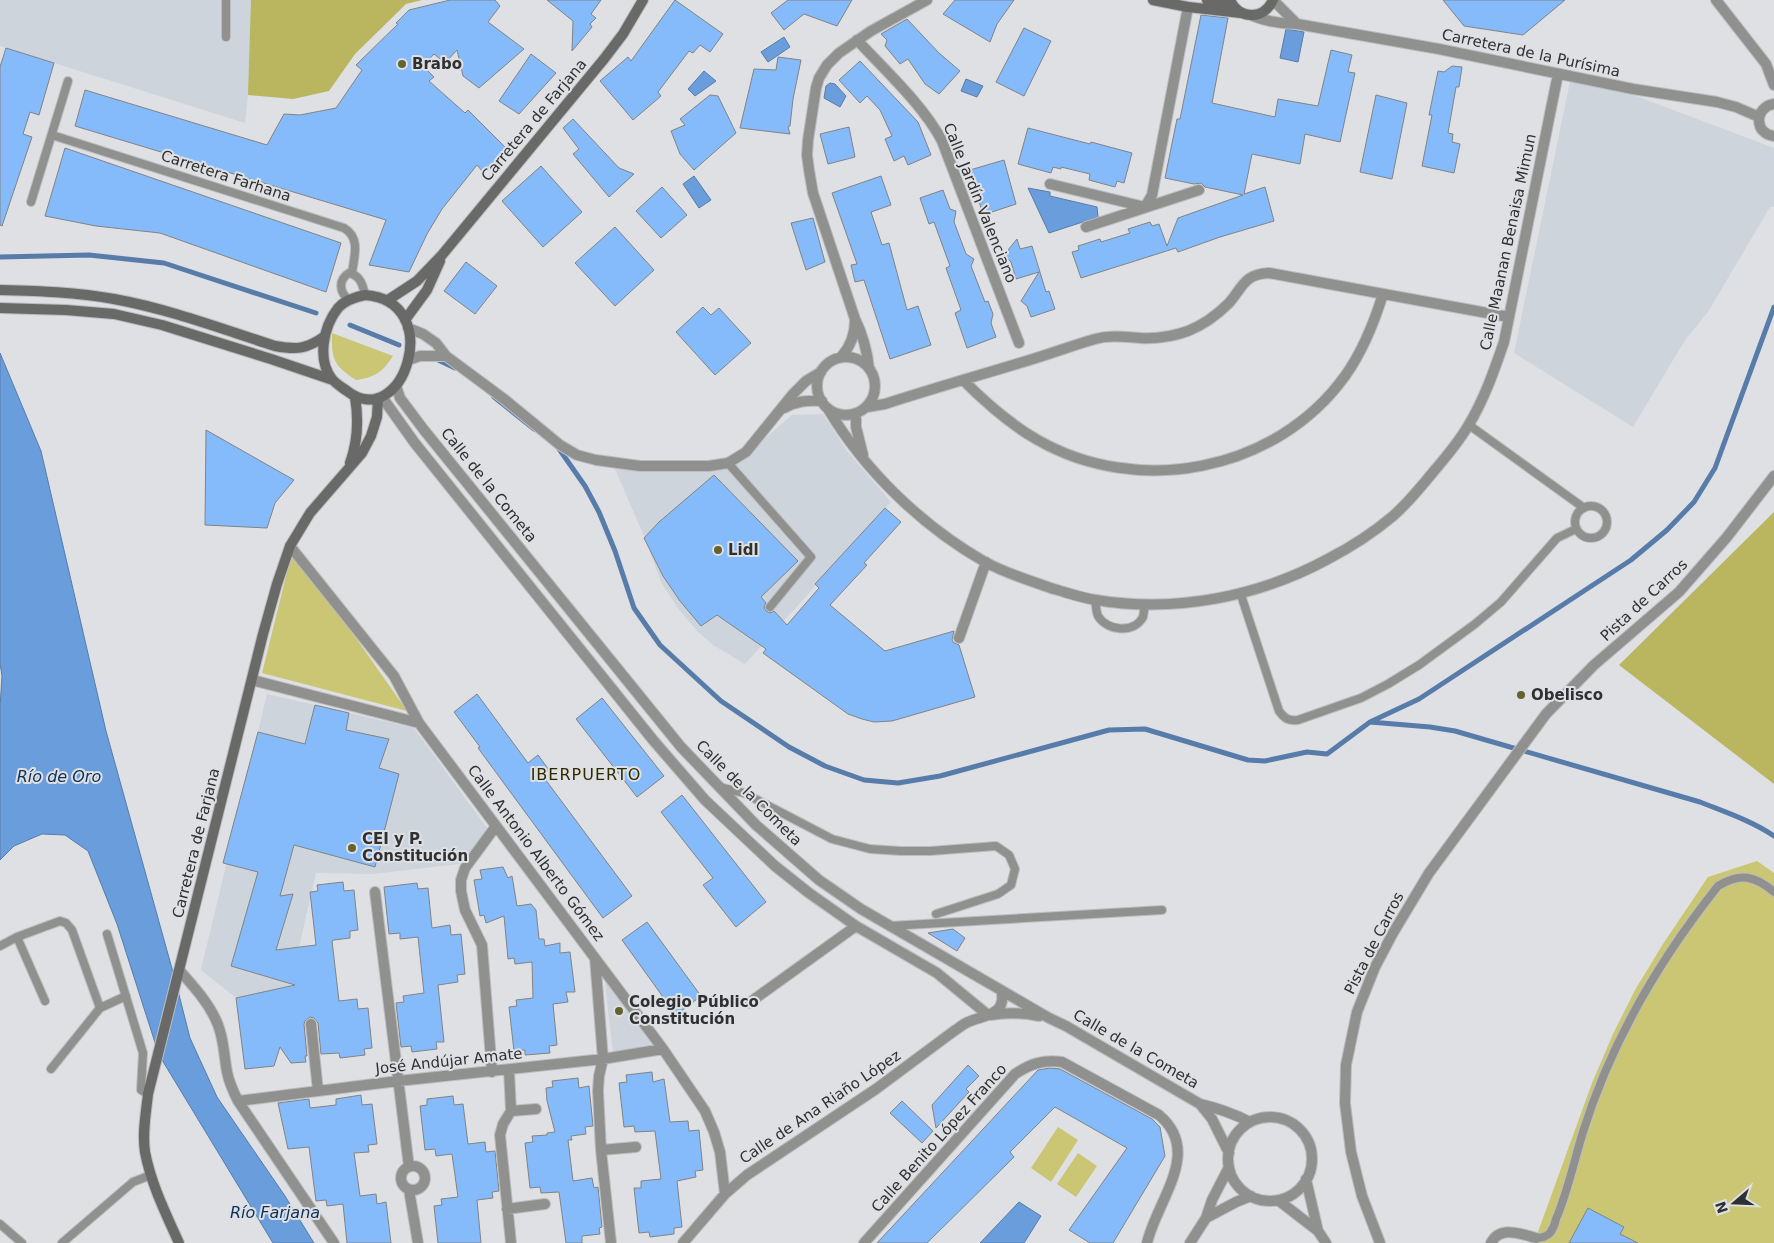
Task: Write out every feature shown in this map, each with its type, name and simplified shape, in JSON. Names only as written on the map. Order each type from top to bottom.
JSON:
[{"type":"main road","name":"Carretera de Farjana","points":[[388,300],[417,281],[442,255],[624,34],[643,0]]},
{"type":"main road","points":[[1153,0],[1253,16],[1265,11],[1273,0]]},
{"type":"main road","points":[[1206,0],[1231,3],[1241,13]]},
{"type":"main road","name":"Carretera de Farjana","points":[[407,324],[427,290],[442,255]]},
{"type":"main road","points":[[1,290],[64,293],[114,299],[172,313],[275,346],[289,348],[301,348],[314,344],[325,336]]},
{"type":"main road","points":[[0,308],[114,314],[180,331],[333,380],[355,397],[380,398],[387,395],[396,386],[408,360],[410,338],[407,324],[401,313],[388,300],[377,296],[365,295],[348,300],[338,308],[325,336],[323,350],[325,365],[333,380]]},
{"type":"main road","name":"Carretera de Farjana","points":[[349,467],[358,432],[355,397]]},
{"type":"main road","name":"Carretera de Farjana","points":[[179,1243],[151,1175],[145,1151],[144,1122],[148,1094],[270,608],[290,546],[310,513],[362,453],[371,436],[380,398]]},
{"type":"street","points":[[867,407],[873,398],[876,388],[874,377],[869,368],[865,343],[855,319],[813,193],[807,154],[814,100],[819,78],[827,65],[839,53],[857,40],[927,0]]},
{"type":"street","points":[[1273,0],[1297,24]]},
{"type":"street","points":[[1716,0],[1766,64],[1774,85]]},
{"type":"street","points":[[1145,207],[1152,195],[1188,7]]},
{"type":"street","name":"Carretera de la Purísima","points":[[1253,16],[1274,23],[1297,24],[1440,50],[1633,89],[1718,102],[1759,116]]},
{"type":"street","name":"Calle Jardín Valenciano","points":[[857,40],[936,128],[1019,343]]},
{"type":"street","name":"Calle Maanan Benaisa Mimun","points":[[825,405],[840,429],[870,466],[919,515],[986,562],[1045,586],[1095,600],[1145,605],[1241,595],[1297,575],[1346,549],[1395,515],[1455,447],[1469,425],[1493,376],[1504,342],[1558,74]]},
{"type":"street","points":[[1774,104],[1763,109],[1758,123],[1762,131],[1774,136]]},
{"type":"street","points":[[1050,184],[1145,207]]},
{"type":"street","points":[[1086,227],[1199,190]]},
{"type":"street","points":[[783,408],[795,402],[808,400],[825,405],[841,415],[856,414],[867,407],[885,404],[1096,339],[1111,336],[1166,337],[1189,330],[1210,319],[1229,303],[1244,282],[1251,276],[1259,274],[1269,273],[1509,317]]},
{"type":"street","points":[[963,380],[997,413],[1017,427],[1045,444],[1082,459],[1106,466],[1130,469],[1160,471],[1198,467],[1221,462],[1250,452],[1277,438],[1325,400],[1345,376],[1361,350],[1374,323],[1383,294]]},
{"type":"street","points":[[407,324],[436,343],[446,356],[504,399],[560,445],[577,454],[596,460],[640,466],[709,466],[728,463],[746,452],[793,394],[806,381],[820,372],[829,362],[841,357],[853,340],[855,319]]},
{"type":"street","points":[[408,360],[420,356],[446,356]]},
{"type":"street","points":[[841,357],[856,359],[869,368]]},
{"type":"street","points":[[820,372],[818,392],[825,405]]},
{"type":"street","name":"Calle de la Cometa","points":[[396,386],[400,398],[431,438],[681,747],[756,825],[819,880],[861,909],[1200,1104],[1234,1114],[1250,1122]]},
{"type":"street","name":"Calle de la Cometa","points":[[380,398],[668,759],[705,800],[775,866],[809,894],[856,926],[937,973],[988,1015],[1026,1013],[1053,1019]]},
{"type":"street","name":"Calle Maanan Benaisa Mimun","points":[[856,414],[858,441],[870,466]]},
{"type":"street","name":"Pista de Carros","points":[[1380,1243],[1362,1196],[1351,1152],[1345,1103],[1346,1065],[1357,1012],[1375,967],[1409,904],[1456,835],[1546,714],[1594,665],[1679,592],[1722,543],[1774,476]]},
{"type":"street","name":"Calle Antonio Alberto Gómez","points":[[290,546],[394,676],[419,723],[663,1049],[704,1111],[714,1132],[720,1152],[725,1194]]},
{"type":"street","points":[[959,638],[986,562]]},
{"type":"street","points":[[252,680],[419,723]]},
{"type":"street","points":[[492,1072],[482,945],[464,910],[461,880],[465,868],[496,826]]},
{"type":"street","points":[[375,892],[409,1166]]},
{"type":"street","points":[[748,1003],[856,926]]},
{"type":"street","points":[[595,957],[603,1059],[598,1091],[601,1150],[611,1243]]},
{"type":"street","points":[[180,971],[206,1003],[218,1024],[227,1073],[238,1101],[334,1243]]},
{"type":"street","points":[[988,1015],[997,1010],[1001,1004],[1001,990]]},
{"type":"street","name":"Calle de Ana Riaño López","points":[[683,1243],[725,1194],[747,1175],[876,1089],[954,1031],[968,1022],[988,1015]]},
{"type":"street","points":[[311,1024],[318,1091]]},
{"type":"street","name":"José Andújar Amate","points":[[238,1101],[398,1081],[603,1059],[663,1049]]},
{"type":"street","name":"Calle Benito López Franco","points":[[864,1243],[1014,1074],[1026,1067],[1051,1060],[1062,1062],[1159,1115],[1168,1123],[1173,1131],[1178,1143],[1178,1163],[1148,1243]]},
{"type":"street","points":[[509,1070],[511,1111],[501,1129],[500,1135],[511,1243]]},
{"type":"street","name":"Calle de la Cometa","points":[[1200,1104],[1212,1119],[1229,1153]]},
{"type":"street","points":[[511,1111],[536,1109]]},
{"type":"street","points":[[1272,1117],[1287,1121],[1305,1136],[1311,1150],[1311,1165],[1306,1180],[1294,1193],[1278,1200],[1269,1201],[1251,1196],[1241,1189],[1233,1179],[1229,1167],[1229,1153],[1236,1135],[1250,1122],[1272,1117]]},
{"type":"street","points":[[601,1150],[636,1147]]},
{"type":"street","points":[[409,1166],[415,1166],[420,1168],[426,1178],[420,1189],[415,1191],[409,1190],[402,1184],[401,1174],[409,1166]]},
{"type":"street","points":[[1190,1243],[1206,1218],[1219,1183],[1229,1167]]},
{"type":"street","points":[[1306,1180],[1318,1231]]},
{"type":"street","points":[[409,1190],[418,1243]]},
{"type":"street","points":[[1206,1218],[1251,1196]]},
{"type":"street","points":[[1278,1200],[1318,1231],[1326,1243]]},
{"type":"street","points":[[507,1209],[545,1204]]},
{"type":"street","points":[[1491,1243],[1497,1236],[1510,1232],[1536,1238]]},
{"type":"lane","points":[[226,0],[226,37]]},
{"type":"lane","points":[[31,202],[68,81]]},
{"type":"lane","name":"Carretera Farhana","points":[[52,135],[344,228],[352,234],[356,244],[352,273],[346,274],[341,284],[341,290],[348,300]]},
{"type":"lane","points":[[352,273],[361,282],[365,295]]},
{"type":"lane","points":[[1469,425],[1584,508]]},
{"type":"lane","points":[[728,463],[811,557],[770,607]]},
{"type":"lane","points":[[1590,506],[1602,511],[1605,516],[1606,528],[1598,537],[1592,538],[1580,534],[1576,529],[1576,517],[1579,511],[1584,508],[1590,506]]},
{"type":"lane","points":[[1241,595],[1279,711],[1284,718],[1290,721],[1298,720],[1361,698],[1420,665],[1501,602],[1557,538],[1576,529]]},
{"type":"lane","points":[[1095,600],[1097,614],[1102,621],[1112,627],[1121,629],[1138,623],[1144,616],[1145,605]]},
{"type":"lane","points":[[719,788],[744,793],[832,840],[870,849],[930,851],[996,846],[1009,854],[1015,869],[1011,885],[998,894],[936,914]]},
{"type":"lane","points":[[1536,1238],[1544,1237],[1551,1232],[1561,1209],[1584,1130],[1602,1080],[1639,1004],[1673,947],[1718,886],[1729,879],[1742,877],[1753,879],[1764,884],[1774,892]]},
{"type":"lane","points":[[890,926],[1162,910]]},
{"type":"lane","points":[[0,946],[60,920],[66,923],[72,930],[100,1008]]},
{"type":"lane","points":[[107,934],[143,1053],[141,1090],[148,1094]]},
{"type":"lane","points":[[17,937],[45,1001]]},
{"type":"lane","points":[[51,1069],[100,1008],[126,996]]},
{"type":"lane","points":[[62,1243],[133,1182],[151,1175]]},
{"type":"lane","points":[[0,1224],[22,1243]]},
{"type":"shaded area","points":[[0,0],[251,0],[250,78],[245,123],[0,46]]},
{"type":"shaded area","points":[[251,0],[422,0],[406,4],[355,54],[329,91],[293,99],[248,95]]},
{"type":"shaded area","points":[[1572,72],[1774,148],[1774,207],[1770,207],[1708,312],[1685,340],[1633,427],[1514,353]]},
{"type":"shaded area","points":[[332,333],[393,356],[378,373],[356,380],[338,366],[335,361],[332,349]]},
{"type":"shaded area","points":[[823,414],[847,451],[891,502],[745,664],[713,645],[698,632],[677,607],[661,582],[644,536],[615,469],[718,468],[756,446],[792,415]]},
{"type":"shaded area","points":[[1774,512],[1774,784],[1619,665]]},
{"type":"shaded area","points":[[293,548],[407,711],[262,673]]},
{"type":"shaded area","name":"CEI y P. Constitución","points":[[267,694],[414,728],[490,832],[459,864],[373,874],[316,873],[290,986],[236,998],[201,970]]},
{"type":"shaded area","points":[[1757,861],[1774,873],[1774,1243],[1534,1243],[1592,1083],[1613,1034],[1635,990],[1708,877]]},
{"type":"shaded area","name":"Colegio Público Constitución","points":[[604,974],[657,1048],[613,1053]]},
{"type":"shaded area","points":[[1058,1127],[1078,1140],[1051,1182],[1031,1168]]},
{"type":"shaded area","points":[[1078,1153],[1097,1166],[1076,1197],[1057,1184]]},
{"type":"water","points":[[1286,29],[1304,32],[1298,62],[1280,58]]},
{"type":"water","points":[[784,37],[790,47],[768,62],[761,52]]},
{"type":"water","points":[[704,71],[716,81],[695,96],[688,89]]},
{"type":"water","points":[[966,79],[983,86],[977,97],[961,91]]},
{"type":"water","points":[[830,83],[835,84],[846,96],[840,107],[824,98],[826,86]]},
{"type":"water","points":[[694,176],[711,200],[699,208],[683,184]]},
{"type":"water","points":[[1028,188],[1050,192],[1050,196],[1097,207],[1098,217],[1049,233]]},
{"type":"water","name":"Río de Oro","points":[[0,353],[41,451],[106,731],[190,1038],[217,1097],[285,1196],[314,1243],[273,1243],[159,1055],[117,924],[88,851],[65,835],[42,834],[14,846],[0,860],[0,707],[2,676],[0,663]]},
{"type":"water","points":[[1019,1202],[1041,1216],[1024,1243],[980,1243]]},
{"type":"building","points":[[450,0],[495,0],[500,6],[488,22],[524,49],[479,88],[463,76],[457,50],[445,63],[434,54],[423,66],[434,77],[429,81],[465,113],[468,110],[507,149],[484,173],[477,165],[442,209],[427,234],[409,272],[369,265],[386,220],[75,126],[85,90],[267,145],[284,114],[300,115],[336,108],[362,70],[356,65],[398,24],[396,23],[409,10]]},
{"type":"building","points":[[547,0],[601,0],[591,14],[596,18],[590,24],[592,27],[572,51],[573,21]]},
{"type":"building","points":[[675,0],[723,34],[710,52],[700,45],[693,53],[689,51],[658,92],[661,96],[633,120],[600,81],[628,57],[631,61]]},
{"type":"building","points":[[788,0],[852,0],[837,26],[804,14],[784,30],[771,13]]},
{"type":"building","points":[[955,0],[1014,0],[997,24],[990,42],[943,14]]},
{"type":"building","points":[[1443,0],[1565,0],[1523,35],[1464,26]]},
{"type":"building","points":[[1201,15],[1228,18],[1212,103],[1275,117],[1278,99],[1318,106],[1331,50],[1352,55],[1348,72],[1355,73],[1340,142],[1305,134],[1300,164],[1252,154],[1244,194],[1265,187],[1274,221],[1178,252],[1176,248],[1081,278],[1072,252],[1079,250],[1078,246],[1100,239],[1101,242],[1130,233],[1128,229],[1150,222],[1152,226],[1159,224],[1167,246],[1178,218],[1243,195],[1205,187],[1201,183],[1194,184],[1165,178],[1177,119],[1180,119]]},
{"type":"building","points":[[907,19],[939,53],[960,71],[939,94],[925,84],[908,59],[900,64],[885,46],[887,40],[881,34]]},
{"type":"building","points":[[1024,28],[1051,41],[1024,96],[996,82]]},
{"type":"building","points":[[6,48],[54,63],[39,115],[30,112],[23,134],[32,137],[2,226],[0,225],[0,67]]},
{"type":"building","points":[[531,54],[556,73],[519,114],[499,101]]},
{"type":"building","points":[[778,57],[801,60],[790,126],[788,127],[790,134],[740,128],[754,69],[776,70]]},
{"type":"building","points":[[860,61],[918,122],[931,155],[908,165],[904,156],[894,161],[885,139],[892,136],[880,110],[867,96],[860,103],[839,80]]},
{"type":"building","points":[[1452,66],[1462,67],[1459,87],[1456,87],[1448,133],[1453,134],[1452,142],[1460,144],[1454,173],[1422,166],[1432,115],[1429,115],[1438,71],[1444,72]]},
{"type":"building","points":[[710,95],[718,96],[736,133],[694,170],[680,154],[671,131],[685,125],[680,119]]},
{"type":"building","points":[[1376,95],[1407,103],[1392,179],[1360,172]]},
{"type":"building","points":[[573,119],[619,168],[634,174],[609,197],[573,154],[579,149],[563,128]]},
{"type":"building","points":[[849,127],[855,157],[828,164],[820,134]]},
{"type":"building","points":[[1028,128],[1132,153],[1124,183],[1117,181],[1115,187],[1089,180],[1090,174],[1061,167],[1061,169],[1053,167],[1051,173],[1018,164]]},
{"type":"building","points":[[65,148],[341,243],[326,292],[160,233],[96,226],[45,216]]},
{"type":"building","points":[[1004,160],[1016,204],[983,215],[970,170]]},
{"type":"building","points":[[541,166],[582,212],[543,247],[502,201]]},
{"type":"building","points":[[881,176],[891,205],[871,212],[882,245],[889,243],[907,310],[918,306],[931,345],[890,359],[864,280],[855,282],[851,265],[857,264],[832,193]]},
{"type":"building","points":[[662,187],[687,215],[661,238],[636,211]]},
{"type":"building","points":[[943,190],[950,209],[956,211],[954,222],[966,254],[974,259],[971,266],[985,302],[988,301],[993,314],[991,323],[996,337],[967,348],[955,313],[961,310],[946,268],[950,266],[934,222],[929,224],[920,198]]},
{"type":"building","points":[[813,218],[825,262],[806,270],[791,223]]},
{"type":"building","points":[[615,227],[654,270],[615,306],[575,263]]},
{"type":"building","points":[[1017,239],[1020,249],[1032,246],[1046,292],[1049,291],[1055,309],[1031,317],[1027,306],[1021,301],[1039,272],[1016,279],[1011,262],[1004,255]]},
{"type":"building","points":[[466,262],[497,286],[475,314],[444,291]]},
{"type":"building","points":[[703,307],[711,315],[719,308],[751,343],[715,375],[676,332]]},
{"type":"building","points":[[206,430],[294,480],[275,503],[267,528],[205,525]]},
{"type":"building","points":[[714,475],[798,561],[761,597],[766,603],[764,607],[766,611],[770,613],[774,611],[787,625],[819,588],[815,584],[885,508],[901,522],[864,563],[867,565],[830,605],[885,651],[954,631],[952,640],[959,645],[975,697],[892,721],[874,722],[862,719],[848,714],[763,653],[766,649],[717,615],[701,626],[680,601],[663,576],[644,538],[659,522]]},
{"type":"building","points":[[477,694],[528,763],[538,755],[549,770],[542,775],[632,896],[603,918],[478,748],[480,747],[454,712]]},
{"type":"building","points":[[602,698],[664,776],[637,797],[576,719]]},
{"type":"building","points":[[315,705],[349,713],[346,730],[389,739],[379,768],[399,774],[375,867],[294,845],[280,896],[293,894],[276,950],[316,945],[310,892],[318,891],[317,885],[343,882],[344,891],[354,890],[358,930],[350,931],[350,938],[332,941],[339,1001],[357,999],[358,1009],[368,1008],[372,1048],[364,1049],[365,1055],[340,1058],[339,1053],[321,1054],[318,1023],[314,1018],[310,1017],[304,1024],[306,1062],[291,1063],[280,1047],[274,1066],[245,1069],[236,998],[295,985],[231,966],[258,872],[223,863],[258,732],[305,744]]},
{"type":"building","points":[[682,795],[766,902],[736,927],[703,885],[713,878],[661,812]]},
{"type":"building","points":[[503,867],[508,878],[512,876],[517,906],[531,904],[536,910],[539,939],[544,939],[545,946],[560,943],[560,953],[570,952],[575,992],[566,992],[568,1002],[553,1004],[557,1045],[549,1046],[550,1053],[525,1055],[525,1050],[514,1051],[509,1007],[517,1006],[516,1000],[533,998],[532,962],[515,964],[514,958],[508,959],[504,916],[486,923],[484,915],[480,916],[474,880],[482,879],[480,870]]},
{"type":"building","points":[[417,883],[418,889],[428,888],[432,928],[450,925],[451,935],[461,934],[465,974],[457,975],[458,982],[438,985],[444,1042],[436,1042],[437,1049],[412,1052],[411,1046],[401,1047],[396,1003],[404,1002],[403,996],[424,993],[418,937],[400,939],[400,933],[389,934],[384,887]]},
{"type":"building","points":[[647,922],[701,996],[676,1015],[622,940]]},
{"type":"building","points":[[953,929],[965,938],[957,951],[928,933]]},
{"type":"building","points":[[968,1065],[979,1076],[966,1089],[969,1092],[936,1128],[932,1105]]},
{"type":"building","points":[[1060,1069],[1152,1119],[1160,1127],[1165,1156],[1113,1243],[1090,1243],[1069,1230],[1127,1148],[1055,1107],[1010,1152],[1014,1157],[927,1243],[877,1243],[1038,1070]]},
{"type":"building","points":[[652,1072],[653,1082],[664,1079],[670,1122],[688,1121],[689,1131],[699,1130],[703,1170],[695,1171],[696,1177],[677,1181],[682,1227],[674,1228],[674,1234],[650,1237],[649,1232],[639,1233],[634,1188],[641,1188],[641,1181],[661,1179],[655,1131],[635,1132],[634,1126],[624,1127],[619,1083],[627,1082],[626,1075]]},
{"type":"building","points":[[578,1078],[579,1088],[589,1086],[593,1126],[585,1127],[586,1134],[571,1136],[572,1140],[568,1140],[573,1181],[592,1178],[594,1188],[598,1187],[602,1227],[599,1228],[600,1234],[582,1236],[582,1243],[566,1243],[559,1192],[541,1193],[540,1187],[530,1188],[525,1143],[533,1142],[532,1136],[547,1135],[547,1133],[555,1132],[547,1101],[546,1088],[553,1087],[552,1081]]},
{"type":"building","points":[[361,1095],[362,1105],[372,1104],[377,1144],[368,1145],[369,1152],[354,1153],[360,1196],[376,1194],[377,1204],[386,1202],[391,1243],[347,1243],[343,1204],[327,1206],[326,1200],[316,1201],[309,1147],[288,1149],[278,1103],[309,1099],[310,1108],[336,1105],[336,1099]]},
{"type":"building","points":[[453,1096],[454,1105],[463,1104],[468,1144],[485,1142],[486,1152],[495,1151],[499,1191],[492,1192],[493,1198],[477,1200],[481,1243],[438,1243],[434,1206],[442,1205],[441,1199],[458,1197],[452,1154],[436,1156],[435,1149],[425,1150],[420,1106],[427,1105],[427,1099]]},
{"type":"building","points":[[902,1101],[933,1131],[922,1143],[890,1113]]},
{"type":"building","points":[[1588,1208],[1624,1227],[1620,1234],[1638,1243],[1569,1243]]},
{"type":"waterway","points":[[0,257],[89,255],[164,263],[316,313]]},
{"type":"waterway","points":[[557,446],[585,486],[599,512],[615,551],[634,608],[660,645],[721,701],[789,747],[825,766],[864,780],[898,783],[940,776],[1109,730],[1145,729],[1248,760],[1265,761],[1307,752],[1327,754],[1370,722],[1419,699],[1631,560],[1667,530],[1694,502],[1715,468],[1774,307]]},
{"type":"waterway","points":[[350,325],[399,345]]},
{"type":"waterway","points":[[436,359],[455,368]]},
{"type":"waterway","points":[[494,397],[534,429]]},
{"type":"waterway","points":[[1370,722],[1455,731],[1700,802],[1748,821],[1774,836]]},
{"type":"place","name":"Brabo","points":[[402,64]]},
{"type":"place","name":"Lidl","points":[[718,550]]},
{"type":"place","name":"Obelisco","points":[[1521,695]]},
{"type":"place","name":"CEI y P. Constitución","points":[[352,848]]},
{"type":"place","name":"Colegio Público Constitución","points":[[619,1011]]},
{"type":"district","name":"IBERPUERTO","points":[[586,774]]},
{"type":"water label","name":"Río Farjana","points":[[275,1212]]}]
